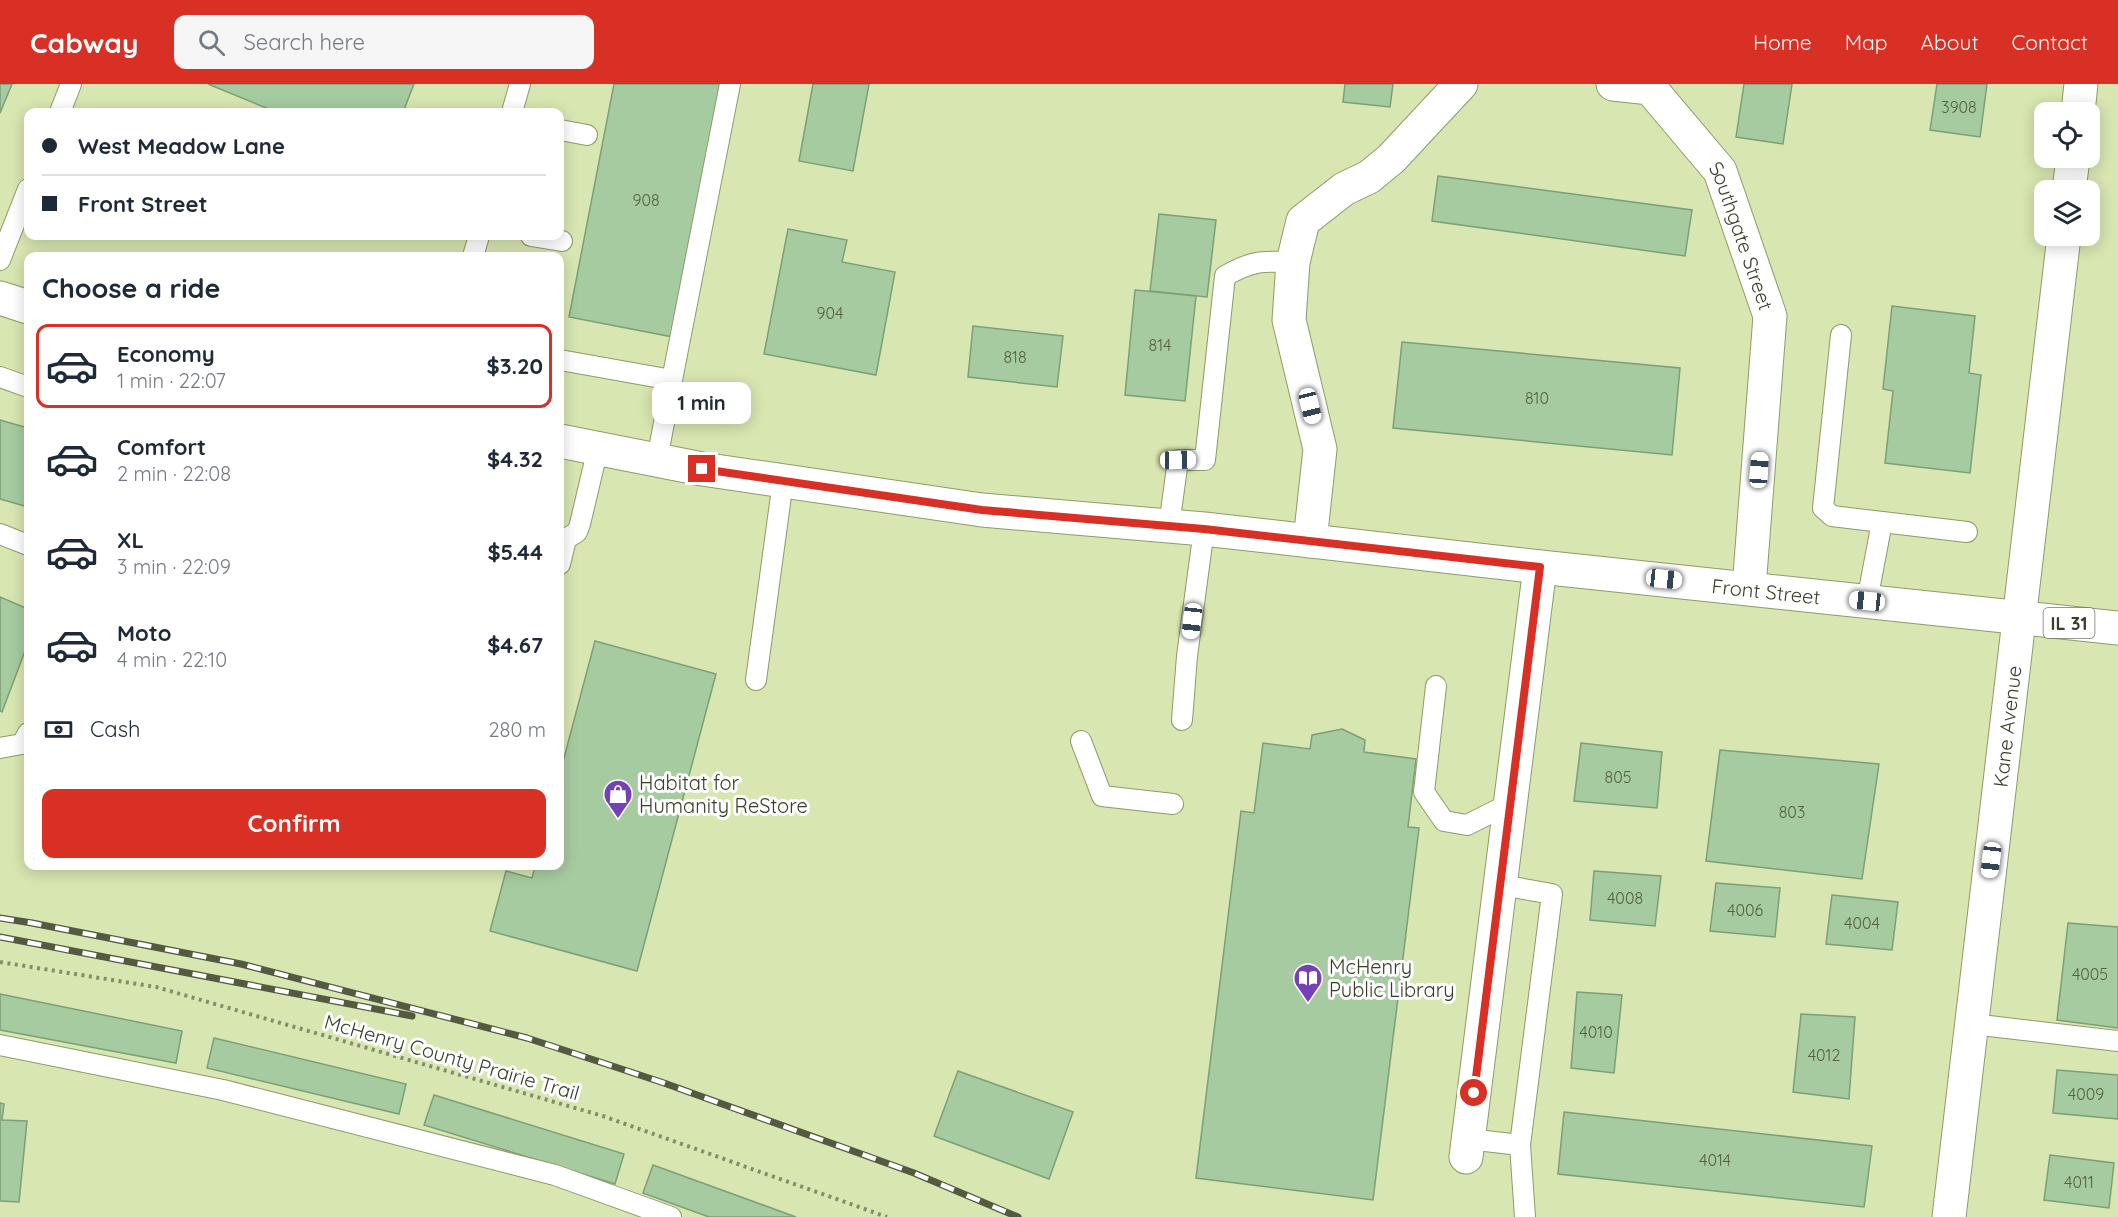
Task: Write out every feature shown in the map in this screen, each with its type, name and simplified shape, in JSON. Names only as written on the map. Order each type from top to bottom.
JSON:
[{"type":"street","points":[[1310,541],[1320,449],[1288,320],[1294,260],[1303,221],[1344,189],[1369,177],[1391,159],[1461,84]]},
{"type":"street","name":"Southgate Street","points":[[1613,84],[1650,88],[1720,171],[1770,316],[1749,588]]},
{"type":"street","points":[[2079,102],[2081,84]]},
{"type":"street","name":"Kane Avenue","points":[[1949,1217],[2063,246]]},
{"type":"street","points":[[0,298],[24,307]]},
{"type":"street","name":"Front Street","points":[[564,442],[702,469],[982,510],[1204,529],[2118,628]]},
{"type":"street","points":[[1467,1148],[1540,567]]},
{"type":"lane","points":[[62,108],[71,84]]},
{"type":"lane","points":[[513,108],[520,84]]},
{"type":"lane","points":[[657,460],[730,84]]},
{"type":"lane","points":[[564,131],[587,135]]},
{"type":"lane","points":[[0,260],[24,199]]},
{"type":"lane","points":[[556,240],[562,241]]},
{"type":"lane","points":[[1169,526],[1178,460],[1205,460],[1225,276],[1244,265],[1262,261],[1294,260]]},
{"type":"lane","points":[[1841,335],[1823,508],[1832,516],[1967,532]]},
{"type":"lane","points":[[564,361],[672,380]]},
{"type":"lane","points":[[0,377],[24,386]]},
{"type":"lane","points":[[564,547],[566,539],[577,532],[580,524],[598,448]]},
{"type":"lane","points":[[756,680],[783,481]]},
{"type":"lane","points":[[1867,601],[1882,522]]},
{"type":"lane","points":[[1182,720],[1187,656],[1204,529]]},
{"type":"lane","points":[[0,534],[24,543]]},
{"type":"lane","points":[[1436,686],[1424,792],[1444,821],[1467,825],[1511,803]]},
{"type":"lane","points":[[0,748],[22,744],[24,740]]},
{"type":"lane","points":[[1081,741],[1102,796],[1173,804]]},
{"type":"lane","points":[[1501,885],[1552,894],[1520,1145],[1525,1217]]},
{"type":"lane","points":[[1972,1024],[2118,1041]]},
{"type":"lane","points":[[0,1045],[224,1090],[545,1172],[671,1217]]},
{"type":"lane","points":[[1467,1148],[1520,1145]]},
{"type":"path","name":"McHenry County Prairie Trail","points":[[0,962],[156,987],[603,1116],[887,1217]]},
{"type":"building","points":[[0,84],[12,84],[0,113]]},
{"type":"building","points":[[208,84],[414,84],[405,108],[266,108]]},
{"type":"building","points":[[614,84],[723,84],[673,337],[569,317]]},
{"type":"building","points":[[813,84],[869,84],[853,171],[799,161]]},
{"type":"building","points":[[1345,84],[1393,84],[1390,107],[1343,102]]},
{"type":"building","points":[[1744,84],[1792,84],[1783,144],[1736,137]]},
{"type":"building","points":[[1937,84],[1987,84],[1980,137],[1930,130]]},
{"type":"building","points":[[1438,176],[1692,210],[1685,256],[1432,221]]},
{"type":"building","points":[[1159,214],[1216,220],[1207,297],[1150,291]]},
{"type":"building","points":[[788,229],[847,240],[842,262],[895,272],[876,375],[764,354]]},
{"type":"building","points":[[1135,290],[1196,296],[1185,401],[1125,395]]},
{"type":"building","points":[[1892,306],[1975,316],[1969,373],[1981,375],[1970,473],[1885,463],[1893,391],[1883,389]]},
{"type":"building","points":[[973,326],[1063,336],[1057,387],[968,377]]},
{"type":"building","points":[[1402,342],[1680,368],[1672,455],[1393,428]]},
{"type":"building","points":[[0,420],[24,427],[24,506],[0,499]]},
{"type":"building","points":[[0,597],[24,607],[24,654],[2,712],[0,711]]},
{"type":"building","name":"Habitat for Humanity ReStore","points":[[595,641],[716,674],[637,971],[490,931],[506,871],[532,878],[534,870],[564,870],[564,758]]},
{"type":"building","name":"McHenry Public Library","points":[[1342,729],[1365,740],[1364,752],[1416,759],[1408,827],[1419,828],[1373,1200],[1196,1178],[1241,811],[1254,813],[1263,743],[1310,749],[1312,735]]},
{"type":"building","points":[[1581,743],[1662,752],[1657,808],[1574,801]]},
{"type":"building","points":[[1720,750],[1879,764],[1862,879],[1706,861]]},
{"type":"building","points":[[1594,871],[1661,876],[1655,926],[1590,920]]},
{"type":"building","points":[[1716,883],[1780,888],[1775,937],[1710,931]]},
{"type":"building","points":[[1832,895],[1898,902],[1892,950],[1826,944]]},
{"type":"building","points":[[2068,923],[2118,927],[2118,1028],[2057,1020]]},
{"type":"building","points":[[1577,992],[1622,995],[1614,1073],[1571,1068]]},
{"type":"building","points":[[0,994],[182,1031],[176,1063],[0,1030]]},
{"type":"building","points":[[1801,1014],[1855,1017],[1849,1099],[1793,1092]]},
{"type":"building","points":[[214,1038],[406,1084],[399,1114],[207,1068]]},
{"type":"building","points":[[2057,1070],[2118,1075],[2118,1119],[2053,1113]]},
{"type":"building","points":[[958,1071],[1073,1112],[1049,1179],[934,1136]]},
{"type":"building","points":[[434,1095],[624,1154],[615,1184],[424,1125]]},
{"type":"building","points":[[0,1103],[4,1104],[2,1120],[27,1121],[19,1202],[0,1201]]},
{"type":"building","points":[[1564,1112],[1872,1146],[1864,1207],[1558,1174]]},
{"type":"building","points":[[2050,1155],[2114,1163],[2109,1208],[2044,1200]]},
{"type":"building","points":[[653,1165],[796,1217],[709,1217],[643,1193]]},
{"type":"railway","points":[[0,918],[241,964],[527,1038],[664,1083],[914,1173],[1018,1217]]},
{"type":"railway","points":[[0,937],[412,1016]]},
{"type":"place","name":"Habitat for Humanity ReStore","points":[[618,820]]},
{"type":"place","name":"McHenry Public Library","points":[[1308,1004]]},
{"type":"route","points":[[702,469],[982,510],[1204,529],[1540,567],[1474,1093]]}]
